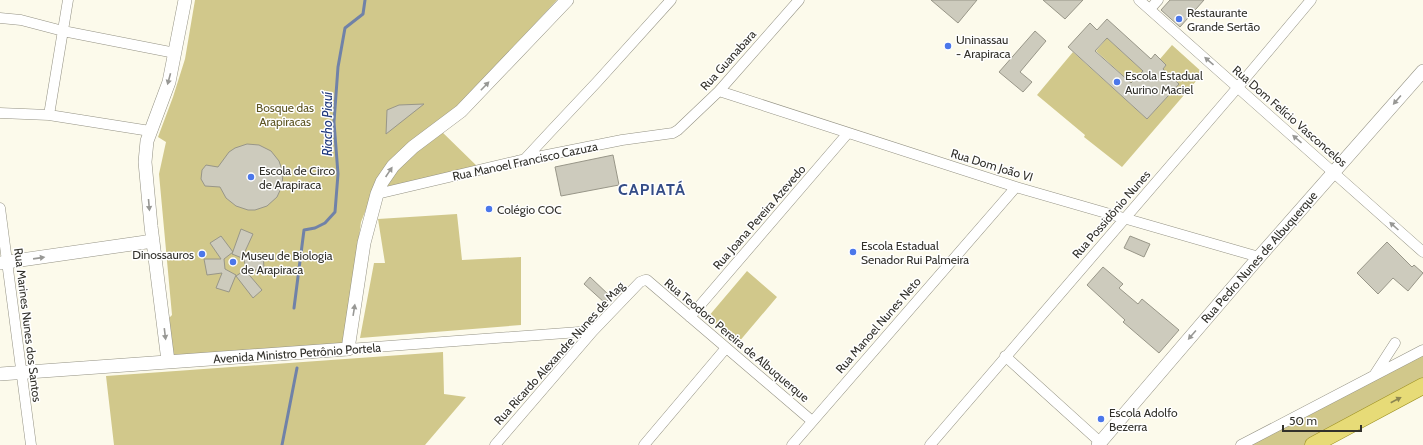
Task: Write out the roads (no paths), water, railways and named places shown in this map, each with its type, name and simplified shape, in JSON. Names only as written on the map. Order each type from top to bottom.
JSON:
[{"type":"main road","points":[[1313,445],[1423,386]]},
{"type":"street","points":[[49,115],[68,0]]},
{"type":"street","points":[[168,361],[145,162],[146,141],[169,82],[185,0]]},
{"type":"street","points":[[348,349],[364,243],[377,194],[382,182],[393,166],[413,147],[461,111],[567,0]]},
{"type":"street","points":[[524,160],[671,0]]},
{"type":"street","name":"Rua Guanabara","points":[[673,133],[678,130],[718,91],[798,0]]},
{"type":"street","name":"Rua Dom Felício Vasconcelos","points":[[1140,0],[1334,171],[1423,252]]},
{"type":"street","points":[[1150,9],[1158,0]]},
{"type":"street","name":"Rua Possidônio Nunes","points":[[930,445],[1311,0]]},
{"type":"street","points":[[0,18],[21,20],[63,31],[175,53]]},
{"type":"street","name":"Rua Pedro Nunes de Albuquerque","points":[[1099,444],[1259,257],[1423,71]]},
{"type":"street","name":"Rua Dom João VI","points":[[718,91],[1016,187],[1259,257]]},
{"type":"street","points":[[0,113],[49,115],[150,131]]},
{"type":"street","name":"Rua Manoel Francisco Cazuza","points":[[377,194],[524,160],[622,140],[673,133]]},
{"type":"street","name":"Rua Joana Pereira Azevedo","points":[[690,317],[848,133]]},
{"type":"street","name":"Rua Manoel Nunes Neto","points":[[792,445],[1016,187]]},
{"type":"street","name":"Rua Marines Nunes dos Santos","points":[[0,208],[4,263],[22,372],[31,445]]},
{"type":"street","points":[[4,263],[153,241]]},
{"type":"street","name":"Rua Teodoro Pereira de Albuquerque","points":[[645,280],[647,280],[812,421]]},
{"type":"street","name":"Rua Ricardo Alexandre Nunes de Mag","points":[[495,445],[593,331],[640,282],[645,280]]},
{"type":"street","name":"Avenida Ministro Petrônio Portela","points":[[0,374],[593,331]]},
{"type":"street","points":[[1373,376],[1395,343]]},
{"type":"street","points":[[644,445],[726,348]]},
{"type":"street","points":[[1241,445],[1423,350]]},
{"type":"street","points":[[1005,356],[1099,444]]},
{"type":"waterway","name":"Riacho Piauí","points":[[294,308],[304,230],[315,228],[325,223],[335,212],[338,174],[334,122],[338,67],[345,28],[363,14],[365,0]]},
{"type":"waterway","name":"Riacho Piauí","points":[[282,445],[297,368]]},
{"type":"place","name":"Restaurante Grande Sertão","points":[[1179,19]]},
{"type":"place","name":"Uninassau - Arapiraca","points":[[948,46]]},
{"type":"place","name":"Escola Estadual Aurino Maciel","points":[[1117,82]]},
{"type":"place","name":"Escola de Circo de Arapiraca","points":[[251,177]]},
{"type":"place","name":"Colégio COC","points":[[489,209]]},
{"type":"place","name":"Escola Estadual Senador Rui Palmeira","points":[[853,252]]},
{"type":"place","name":"Dinossauros","points":[[202,254]]},
{"type":"place","name":"Museu de Biologia de Arapiraca","points":[[233,262]]},
{"type":"place","name":"Escola Adolfo Bezerra","points":[[1101,419]]},
{"type":"district","name":"CAPIATÁ","points":[[652,189]]},
{"type":"park label","name":"Bosque das Arapiracas","points":[[285,114]]}]
